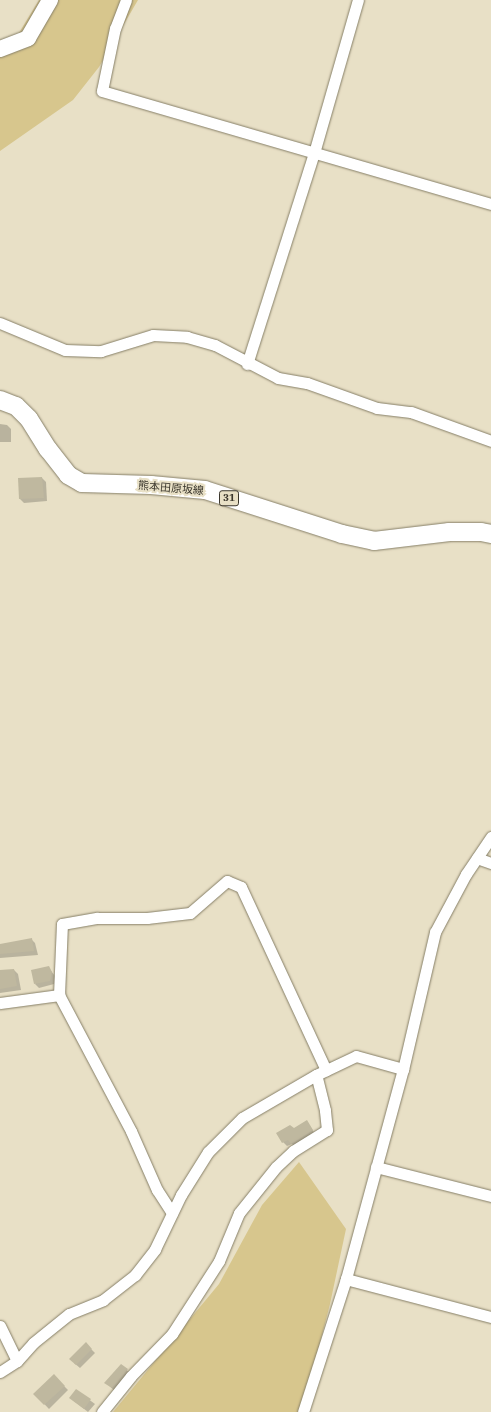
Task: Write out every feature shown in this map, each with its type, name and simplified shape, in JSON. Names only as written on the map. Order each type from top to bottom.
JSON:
[{"type":"main road","name":"熊本田原坂線","points":[[0,400],[16,406],[29,419],[48,449],[68,475],[82,483],[151,485],[205,490],[342,534],[374,541],[449,532],[481,532],[491,534]]},
{"type":"street","points":[[0,49],[28,38],[50,0]]},
{"type":"street","points":[[126,0],[115,28],[102,91],[491,204]]},
{"type":"street","points":[[247,364],[314,153],[358,0]]},
{"type":"street","points":[[0,323],[65,350],[101,351],[152,336],[187,337],[215,345],[247,364],[278,378],[307,383],[377,408],[411,412],[491,441]]},
{"type":"street","points":[[304,1412],[346,1279],[402,1069],[435,932],[477,858],[491,837]]},
{"type":"street","points":[[477,858],[491,863]]},
{"type":"street","points":[[102,1412],[131,1376],[172,1334],[218,1261],[239,1213],[271,1173],[293,1151],[327,1130],[321,1073],[241,886],[227,881],[190,913],[147,918],[97,918],[62,924],[59,995],[131,1131],[157,1190],[172,1213]]},
{"type":"street","points":[[0,1003],[59,995]]},
{"type":"street","points":[[0,1372],[17,1360],[33,1343],[69,1314],[103,1300],[135,1275],[155,1249],[172,1213],[208,1152],[242,1118],[321,1073],[356,1056],[402,1069]]},
{"type":"street","points":[[376,1167],[491,1196]]},
{"type":"street","points":[[346,1279],[491,1317]]},
{"type":"street","points":[[0,1326],[17,1360]]},
{"type":"shaded area","points":[[39,0],[138,0],[99,67],[73,100],[0,151],[0,52],[11,46]]},
{"type":"shaded area","points":[[299,1162],[346,1229],[330,1304],[302,1412],[113,1412],[219,1284],[262,1205]]},
{"type":"building","points":[[42,477],[44,498],[19,499],[18,478]]},
{"type":"building","points":[[32,938],[34,951],[0,954],[0,944]]},
{"type":"building","points":[[49,966],[52,972],[50,981],[34,984],[31,970]]},
{"type":"building","points":[[14,969],[17,986],[0,989],[0,970]]},
{"type":"building","points":[[307,1120],[313,1130],[291,1144],[288,1140],[282,1143],[276,1133],[290,1125],[294,1128]]},
{"type":"building","points":[[86,1342],[92,1349],[76,1365],[69,1359]]},
{"type":"building","points":[[121,1364],[128,1369],[112,1388],[104,1383]]},
{"type":"building","points":[[54,1374],[65,1386],[44,1405],[33,1394]]},
{"type":"building","points":[[76,1389],[91,1399],[84,1409],[69,1398]]}]
